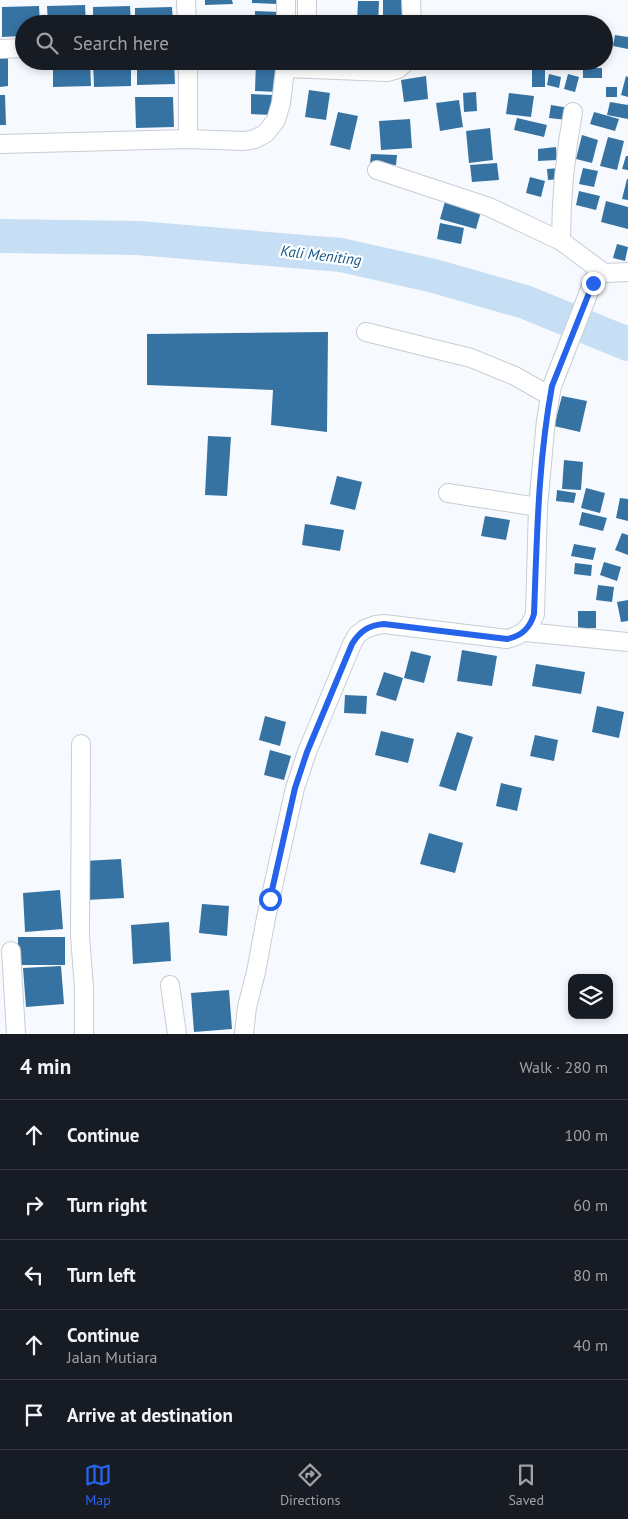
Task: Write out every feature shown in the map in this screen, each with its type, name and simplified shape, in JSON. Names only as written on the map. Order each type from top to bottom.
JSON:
[{"type":"street","points":[[186,0],[187,15]]},
{"type":"street","points":[[286,0],[286,15]]},
{"type":"street","points":[[307,0],[307,15]]},
{"type":"street","points":[[411,0],[412,15]]},
{"type":"street","points":[[0,49],[15,48]]},
{"type":"street","points":[[188,70],[188,139]]},
{"type":"street","points":[[0,144],[188,139],[244,140],[261,136],[270,130],[276,120],[285,70]]},
{"type":"street","points":[[283,88],[302,70]]},
{"type":"street","points":[[367,70],[391,72],[396,70]]},
{"type":"street","points":[[561,241],[566,149],[573,112]]},
{"type":"street","points":[[377,170],[490,208],[561,241],[598,278]]},
{"type":"street","points":[[598,278],[628,272]]},
{"type":"street","points":[[244,1034],[247,1007],[295,788],[311,744],[357,635],[365,629],[384,624],[502,639],[512,638],[524,632],[531,624],[534,614],[541,457],[551,391],[598,278]]},
{"type":"street","points":[[366,332],[471,358],[551,391]]},
{"type":"street","points":[[448,493],[538,507]]},
{"type":"street","points":[[524,632],[628,642]]},
{"type":"street","points":[[81,744],[80,936],[84,988],[84,1034]]},
{"type":"street","points":[[11,951],[16,1034]]},
{"type":"street","points":[[170,985],[177,1034]]},
{"type":"building","points":[[205,0],[232,0],[233,4],[205,5]]},
{"type":"building","points":[[252,0],[277,0],[277,4],[252,3]]},
{"type":"building","points":[[383,0],[410,0],[409,15],[383,15]]},
{"type":"building","points":[[358,1],[379,1],[378,15],[357,15]]},
{"type":"building","points":[[85,5],[86,15],[48,15],[47,6]]},
{"type":"building","points":[[39,6],[40,15],[15,15],[15,36],[2,37],[2,7]]},
{"type":"building","points":[[130,6],[130,15],[93,15],[93,7]]},
{"type":"building","points":[[172,7],[172,15],[135,15],[135,8]]},
{"type":"building","points":[[255,11],[279,12],[279,15],[255,15]]},
{"type":"building","points":[[615,35],[628,37],[628,49],[613,46]]},
{"type":"building","points":[[0,57],[8,57],[8,86],[0,87]]},
{"type":"building","points":[[53,70],[90,70],[91,86],[53,87]]},
{"type":"building","points":[[93,70],[131,70],[131,86],[94,87]]},
{"type":"building","points":[[137,70],[174,70],[175,84],[137,85]]},
{"type":"building","points":[[256,70],[279,70],[278,92],[255,91]]},
{"type":"building","points":[[532,70],[545,70],[545,87],[532,87]]},
{"type":"building","points":[[583,70],[602,70],[602,78],[583,78]]},
{"type":"building","points":[[549,74],[561,77],[559,88],[547,85]]},
{"type":"building","points":[[568,74],[579,77],[575,92],[564,89]]},
{"type":"building","points":[[426,76],[428,99],[404,102],[401,80]]},
{"type":"building","points":[[626,76],[628,77],[628,97],[621,95]]},
{"type":"building","points":[[606,87],[617,87],[617,97],[606,97]]},
{"type":"building","points":[[309,90],[330,93],[326,120],[305,117]]},
{"type":"building","points":[[476,92],[477,111],[464,112],[463,93]]},
{"type":"building","points":[[509,93],[534,96],[531,117],[506,114]]},
{"type":"building","points":[[251,94],[274,95],[273,115],[251,114]]},
{"type":"building","points":[[0,95],[5,95],[6,125],[0,125]]},
{"type":"building","points":[[135,97],[173,97],[174,127],[136,128]]},
{"type":"building","points":[[459,100],[463,127],[440,131],[436,103]]},
{"type":"building","points":[[610,102],[628,105],[628,119],[607,115]]},
{"type":"building","points":[[551,105],[569,108],[567,120],[549,118]]},
{"type":"building","points":[[338,112],[358,116],[350,150],[330,145]]},
{"type":"building","points":[[594,112],[619,119],[615,131],[590,124]]},
{"type":"building","points":[[517,118],[547,125],[544,137],[514,130]]},
{"type":"building","points":[[410,119],[412,148],[381,150],[379,121]]},
{"type":"building","points":[[490,128],[493,160],[469,163],[466,131]]},
{"type":"building","points":[[582,135],[598,140],[592,163],[576,159]]},
{"type":"building","points":[[608,137],[624,141],[617,170],[600,166]]},
{"type":"building","points":[[556,147],[557,160],[538,161],[538,149]]},
{"type":"building","points":[[371,154],[397,155],[396,165],[370,164]]},
{"type":"building","points":[[626,156],[628,156],[628,170],[622,169]]},
{"type":"building","points":[[497,163],[499,180],[472,182],[470,165]]},
{"type":"building","points":[[560,168],[561,179],[548,180],[547,169]]},
{"type":"building","points":[[583,168],[598,171],[594,187],[579,184]]},
{"type":"building","points":[[530,177],[545,181],[541,197],[526,193]]},
{"type":"building","points":[[628,179],[628,200],[622,199]]},
{"type":"building","points":[[579,191],[600,196],[596,210],[576,205]]},
{"type":"building","points":[[446,198],[482,208],[476,229],[440,219]]},
{"type":"building","points":[[606,201],[628,207],[628,229],[601,222]]},
{"type":"building","points":[[440,223],[464,228],[461,244],[437,239]]},
{"type":"building","points":[[617,244],[628,247],[625,261],[613,258]]},
{"type":"building","points":[[328,332],[327,432],[271,425],[273,390],[147,385],[147,334]]},
{"type":"building","points":[[562,396],[587,401],[580,432],[554,426]]},
{"type":"building","points":[[208,436],[231,437],[227,496],[205,495]]},
{"type":"building","points":[[564,460],[583,462],[581,490],[562,489]]},
{"type":"building","points":[[337,476],[362,482],[355,510],[330,504]]},
{"type":"building","points":[[586,488],[605,493],[600,513],[581,508]]},
{"type":"building","points":[[557,490],[576,493],[574,503],[556,501]]},
{"type":"building","points":[[620,498],[628,499],[628,521],[616,518]]},
{"type":"building","points":[[582,512],[607,518],[603,531],[579,525]]},
{"type":"building","points":[[485,516],[510,520],[506,540],[481,536]]},
{"type":"building","points":[[305,524],[344,530],[340,551],[302,545]]},
{"type":"building","points":[[622,533],[628,535],[628,555],[615,550]]},
{"type":"building","points":[[574,544],[596,548],[593,560],[571,556]]},
{"type":"building","points":[[604,562],[621,567],[617,581],[600,575]]},
{"type":"building","points":[[575,563],[592,565],[591,576],[574,574]]},
{"type":"building","points":[[598,585],[614,587],[612,602],[596,600]]},
{"type":"building","points":[[628,600],[628,621],[621,622],[617,602]]},
{"type":"building","points":[[578,611],[596,611],[596,628],[578,628]]},
{"type":"building","points":[[462,650],[497,656],[492,686],[457,681]]},
{"type":"building","points":[[411,651],[431,656],[424,683],[404,678]]},
{"type":"building","points":[[536,664],[585,672],[581,694],[532,686]]},
{"type":"building","points":[[384,672],[403,678],[396,701],[376,695]]},
{"type":"building","points":[[345,695],[367,696],[366,714],[344,713]]},
{"type":"building","points":[[597,706],[624,712],[619,738],[592,732]]},
{"type":"building","points":[[265,716],[286,722],[280,746],[259,740]]},
{"type":"building","points":[[381,731],[414,739],[408,763],[375,755]]},
{"type":"building","points":[[457,732],[473,737],[456,791],[439,786]]},
{"type":"building","points":[[535,735],[558,740],[554,761],[530,756]]},
{"type":"building","points":[[270,750],[291,756],[284,780],[264,775]]},
{"type":"building","points":[[501,783],[522,788],[517,811],[496,806]]},
{"type":"building","points":[[429,833],[463,843],[455,873],[420,864]]},
{"type":"building","points":[[121,859],[124,898],[86,900],[83,861]]},
{"type":"building","points":[[60,890],[63,929],[25,932],[23,893]]},
{"type":"building","points":[[202,904],[229,906],[227,936],[199,933]]},
{"type":"building","points":[[169,922],[171,961],[133,964],[131,925]]},
{"type":"building","points":[[18,937],[65,937],[65,965],[18,965]]},
{"type":"building","points":[[61,966],[64,1004],[26,1007],[23,968]]},
{"type":"building","points":[[229,990],[232,1029],[194,1032],[191,993]]},
{"type":"waterway","name":"Kali Meniting","points":[[0,236],[138,238],[341,255],[434,276],[525,302],[628,344]]},
{"type":"route","points":[[270,899],[295,788],[307,752],[357,635],[365,629],[384,624],[507,639],[521,634],[531,624],[534,614],[541,457],[550,396],[552,386],[593,283]]}]
